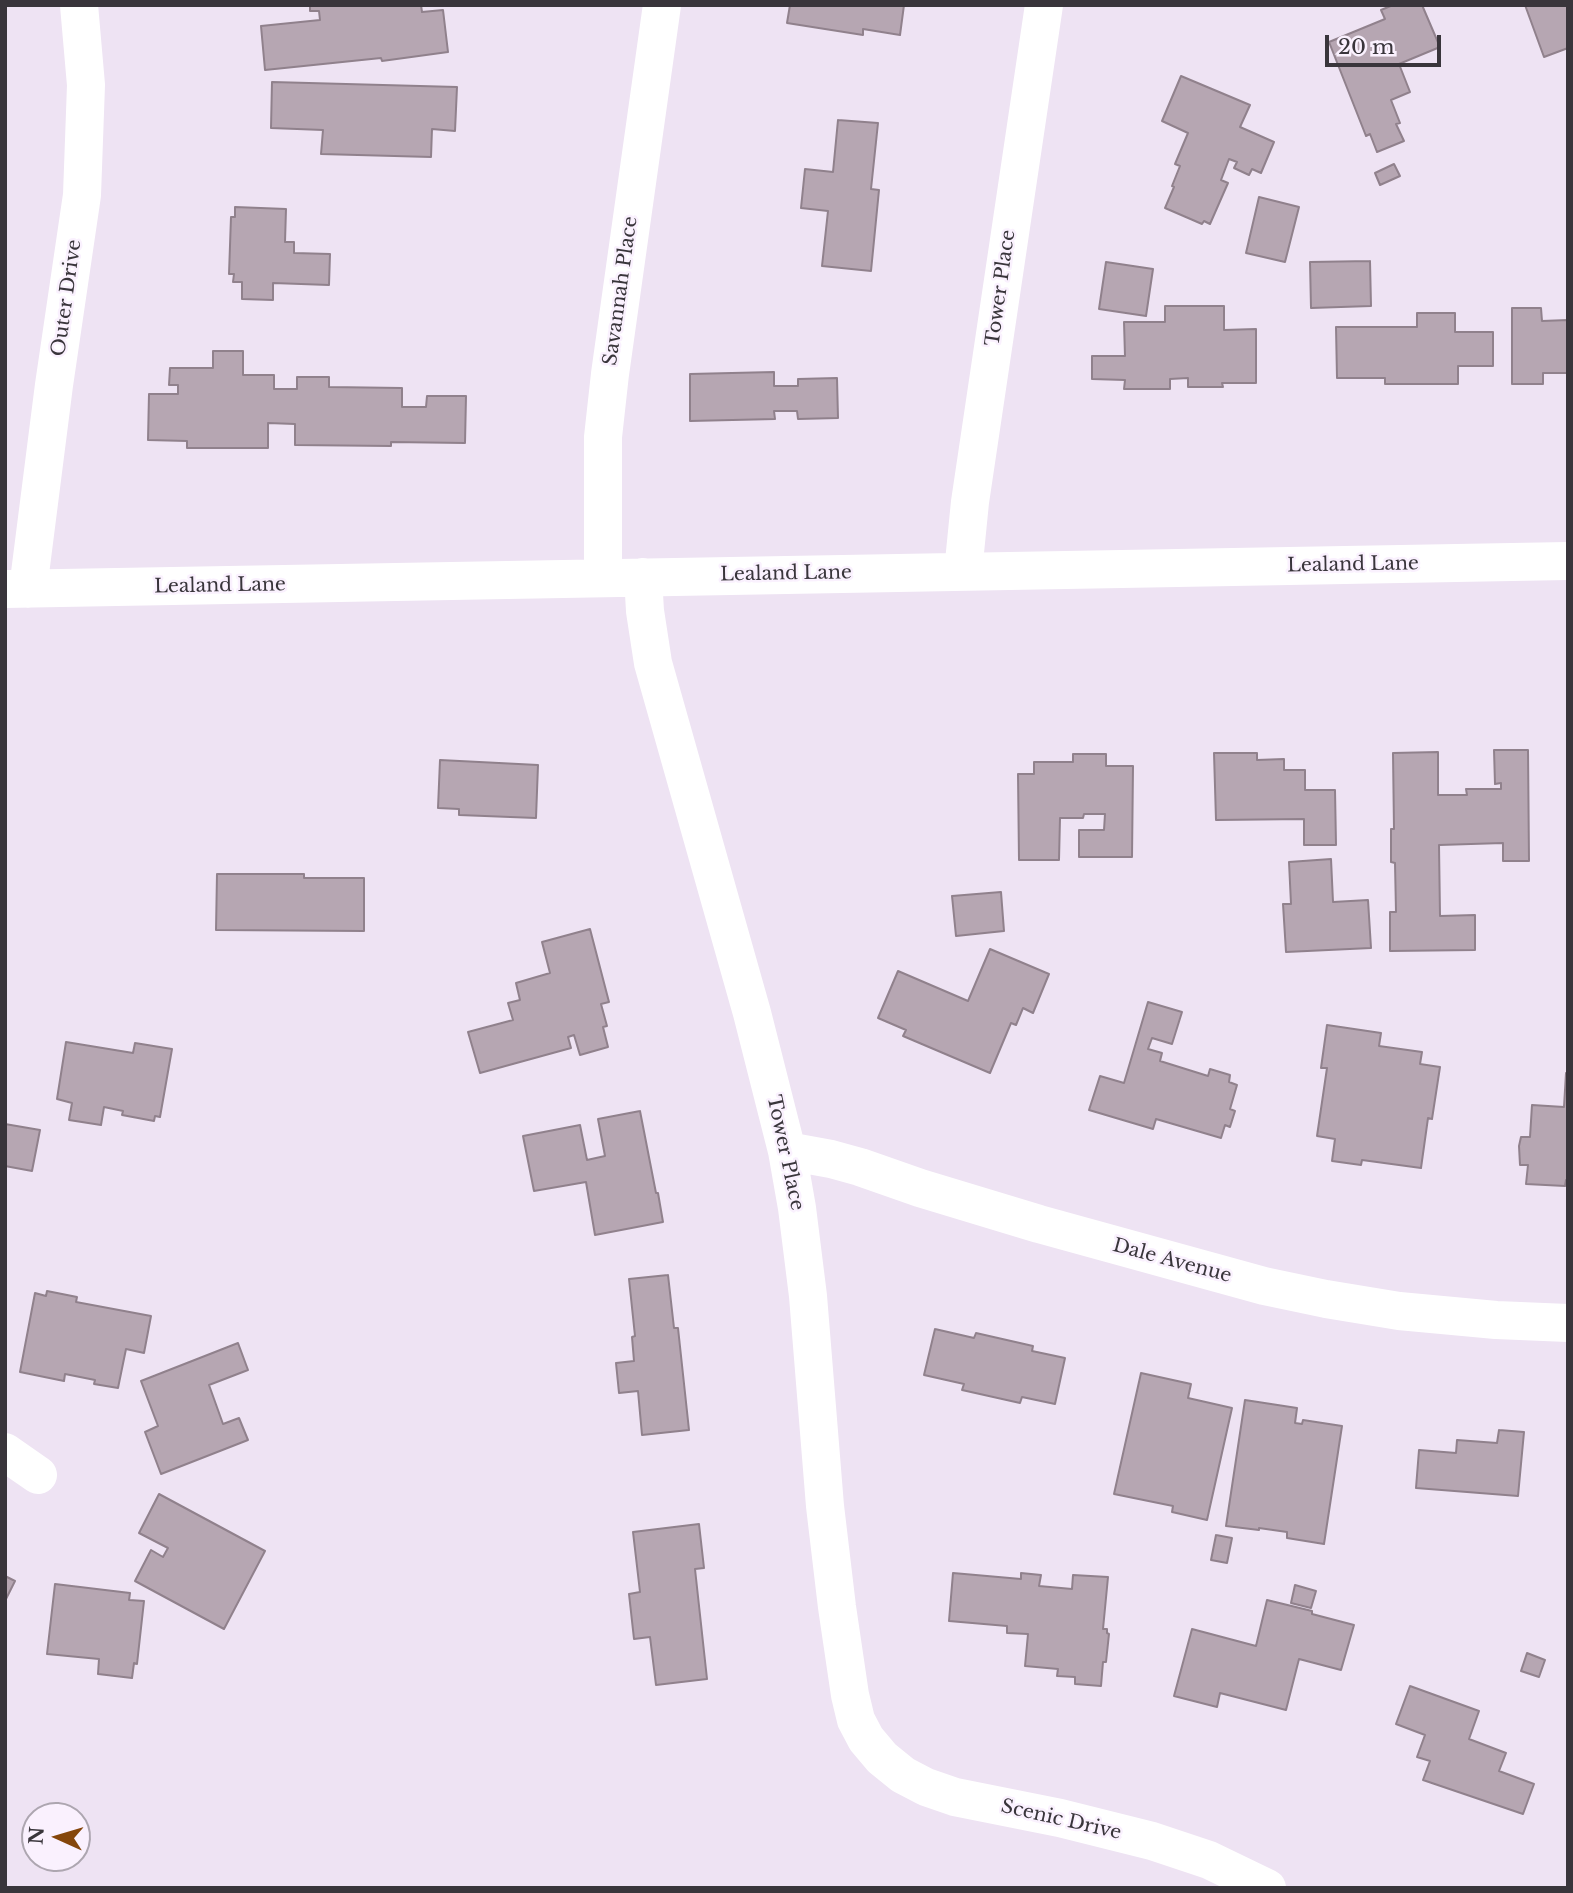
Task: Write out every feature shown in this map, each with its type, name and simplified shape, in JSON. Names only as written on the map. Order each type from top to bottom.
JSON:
[{"type":"street","name":"Outer Drive","points":[[17,589],[54,385],[82,195],[86,85],[79,5]]},
{"type":"street","name":"Savannah Place","points":[[603,578],[603,450],[608,387],[662,5]]},
{"type":"street","name":"Tower Place","points":[[963,572],[970,502],[1047,14]]},
{"type":"street","name":"Lealand Lane","points":[[17,589],[1568,561]]},
{"type":"street","name":"Tower Place","points":[[643,577],[653,663],[752,1013],[787,1150],[808,1296],[836,1607],[849,1695],[856,1720],[866,1739]]},
{"type":"street","name":"Dale Avenue","points":[[787,1150],[841,1161],[1039,1224],[1264,1286],[1399,1311],[1496,1320],[1568,1323]]},
{"type":"street","points":[[5,1452],[38,1475]]},
{"type":"street","name":"Scenic Drive","points":[[866,1739],[881,1758],[903,1775],[926,1787],[955,1797],[1060,1818],[1152,1841],[1209,1860],[1267,1888]]},
{"type":"building","points":[[310,5],[421,5],[422,12],[443,10],[448,52],[382,61],[381,58],[265,70],[261,26],[320,20],[319,11],[310,11]]},
{"type":"building","points":[[790,5],[904,5],[900,35],[863,29],[863,35],[787,23]]},
{"type":"building","points":[[1393,5],[1422,5],[1440,47],[1399,64],[1410,92],[1391,100],[1400,123],[1396,124],[1404,141],[1377,152],[1370,134],[1366,136],[1329,42],[1385,19],[1381,10]]},
{"type":"building","points":[[1525,5],[1568,5],[1568,48],[1544,57]]},
{"type":"building","points":[[1181,76],[1250,105],[1240,127],[1274,142],[1261,173],[1252,169],[1249,175],[1234,168],[1237,162],[1229,159],[1221,180],[1228,183],[1210,224],[1204,221],[1202,224],[1165,208],[1180,166],[1175,164],[1188,133],[1162,121]]},
{"type":"building","points":[[272,82],[457,87],[455,131],[432,129],[431,157],[321,154],[323,130],[271,128]]},
{"type":"building","points":[[838,120],[878,123],[871,189],[879,190],[871,271],[822,266],[828,211],[801,208],[805,169],[833,172]]},
{"type":"building","points":[[1394,164],[1400,176],[1380,185],[1375,173]]},
{"type":"building","points":[[1259,197],[1299,207],[1285,262],[1246,253]]},
{"type":"building","points":[[235,207],[286,209],[285,242],[294,242],[294,253],[330,254],[329,285],[273,283],[273,300],[242,299],[242,282],[233,282],[234,274],[229,274],[231,217],[235,217]]},
{"type":"building","points":[[1370,261],[1371,306],[1311,308],[1310,262]]},
{"type":"building","points":[[1106,262],[1153,269],[1146,316],[1099,309]]},
{"type":"building","points":[[1165,306],[1224,306],[1224,330],[1256,329],[1256,383],[1188,387],[1188,378],[1170,379],[1170,389],[1124,389],[1125,380],[1092,379],[1092,356],[1125,356],[1124,322],[1165,322]]},
{"type":"building","points":[[1512,308],[1541,308],[1542,321],[1568,320],[1568,373],[1543,373],[1543,384],[1512,384]]},
{"type":"building","points":[[1417,313],[1455,313],[1455,332],[1493,332],[1493,366],[1458,366],[1458,384],[1385,384],[1385,378],[1337,378],[1336,327],[1417,327]]},
{"type":"building","points":[[213,351],[243,351],[243,375],[274,375],[274,389],[297,389],[297,377],[329,377],[329,387],[402,388],[402,407],[426,407],[427,396],[466,396],[465,443],[391,442],[391,446],[295,445],[295,424],[268,423],[268,448],[187,448],[187,441],[148,440],[149,394],[178,394],[178,385],[169,385],[170,368],[213,368]]},
{"type":"building","points":[[774,372],[774,386],[798,386],[798,379],[837,378],[838,418],[798,419],[797,411],[774,411],[775,419],[690,421],[690,374]]},
{"type":"building","points":[[1494,750],[1528,750],[1529,861],[1503,861],[1503,843],[1439,845],[1440,916],[1475,915],[1475,950],[1390,951],[1390,912],[1396,912],[1395,863],[1391,862],[1391,829],[1394,829],[1393,753],[1438,752],[1438,795],[1467,795],[1466,789],[1501,789],[1501,783],[1495,784]]},
{"type":"building","points":[[1214,753],[1257,753],[1257,760],[1284,759],[1284,770],[1305,770],[1305,790],[1335,790],[1336,845],[1304,845],[1304,819],[1216,820]]},
{"type":"building","points":[[1073,754],[1106,754],[1106,766],[1133,766],[1132,857],[1079,857],[1079,830],[1104,830],[1105,814],[1084,814],[1083,818],[1060,818],[1059,860],[1019,860],[1018,774],[1034,774],[1034,762],[1073,762]]},
{"type":"building","points":[[440,760],[538,765],[536,818],[459,815],[459,809],[438,808]]},
{"type":"building","points":[[1331,859],[1333,902],[1368,900],[1371,948],[1286,952],[1283,904],[1291,904],[1289,862]]},
{"type":"building","points":[[217,874],[304,874],[304,878],[364,878],[364,931],[216,930]]},
{"type":"building","points":[[1001,892],[1004,931],[956,936],[952,896]]},
{"type":"building","points":[[590,929],[609,1002],[601,1004],[607,1026],[603,1027],[608,1047],[580,1055],[574,1035],[568,1037],[571,1048],[480,1073],[468,1032],[513,1020],[508,1003],[520,1000],[516,983],[550,973],[542,942]]},
{"type":"building","points":[[990,949],[1049,974],[1033,1013],[1023,1008],[1016,1025],[1011,1023],[990,1073],[903,1036],[906,1030],[878,1018],[898,971],[968,1001]]},
{"type":"building","points":[[1148,1002],[1182,1012],[1172,1044],[1152,1038],[1148,1049],[1162,1053],[1160,1061],[1208,1076],[1210,1069],[1230,1075],[1229,1082],[1237,1085],[1230,1109],[1235,1111],[1230,1127],[1225,1125],[1221,1138],[1156,1119],[1153,1129],[1089,1110],[1100,1076],[1124,1083]]},
{"type":"building","points":[[1327,1025],[1381,1033],[1379,1046],[1422,1052],[1420,1064],[1440,1067],[1432,1119],[1428,1118],[1421,1168],[1362,1160],[1361,1165],[1332,1161],[1335,1139],[1317,1136],[1327,1068],[1321,1068]]},
{"type":"building","points":[[66,1042],[133,1053],[135,1043],[172,1049],[160,1117],[155,1116],[154,1121],[122,1115],[123,1111],[104,1107],[101,1125],[69,1120],[72,1103],[57,1099]]},
{"type":"building","points":[[1566,1073],[1568,1180],[1565,1186],[1526,1184],[1528,1165],[1520,1165],[1519,1146],[1521,1137],[1530,1137],[1532,1105],[1564,1107]]},
{"type":"building","points":[[640,1111],[663,1222],[595,1235],[586,1182],[534,1191],[523,1136],[580,1125],[587,1160],[605,1156],[598,1119]]},
{"type":"building","points":[[5,1124],[40,1130],[32,1171],[5,1166]]},
{"type":"building","points":[[668,1275],[674,1328],[678,1328],[689,1430],[642,1435],[638,1391],[619,1393],[616,1363],[634,1361],[632,1337],[635,1336],[629,1279]]},
{"type":"building","points":[[47,1291],[77,1297],[76,1302],[151,1316],[144,1353],[126,1349],[118,1388],[94,1384],[95,1380],[65,1374],[64,1381],[20,1372],[35,1293],[46,1296]]},
{"type":"building","points":[[935,1329],[974,1338],[976,1333],[1033,1346],[1032,1351],[1065,1358],[1055,1404],[1022,1397],[1020,1403],[962,1390],[964,1384],[924,1375]]},
{"type":"building","points":[[238,1343],[248,1370],[209,1385],[223,1424],[239,1418],[248,1440],[161,1474],[145,1432],[158,1426],[141,1381]]},
{"type":"building","points":[[1141,1373],[1191,1384],[1188,1398],[1232,1408],[1207,1520],[1172,1512],[1173,1506],[1114,1494]]},
{"type":"building","points":[[1245,1400],[1297,1408],[1295,1423],[1302,1424],[1303,1420],[1342,1426],[1324,1544],[1287,1538],[1287,1532],[1226,1526]]},
{"type":"building","points":[[1499,1430],[1524,1432],[1518,1496],[1416,1488],[1419,1450],[1456,1453],[1457,1440],[1497,1443]]},
{"type":"building","points":[[159,1494],[265,1551],[224,1629],[135,1581],[151,1550],[163,1557],[168,1548],[139,1533]]},
{"type":"building","points":[[699,1524],[704,1568],[695,1569],[707,1679],[656,1685],[650,1637],[634,1639],[629,1594],[640,1592],[633,1532]]},
{"type":"building","points":[[1216,1535],[1232,1538],[1227,1563],[1211,1560]]},
{"type":"building","points":[[953,1573],[1021,1579],[1021,1573],[1041,1575],[1039,1586],[1072,1589],[1073,1575],[1108,1577],[1103,1629],[1107,1629],[1109,1634],[1101,1686],[1075,1684],[1075,1677],[1057,1676],[1058,1669],[1025,1666],[1028,1634],[1007,1633],[1007,1626],[949,1621]]},
{"type":"building","points":[[5,1576],[15,1581],[5,1601]]},
{"type":"building","points":[[55,1584],[130,1593],[129,1600],[144,1601],[137,1664],[134,1663],[132,1678],[98,1674],[99,1659],[47,1654]]},
{"type":"building","points":[[1295,1585],[1316,1591],[1311,1608],[1291,1603]]},
{"type":"building","points":[[1267,1600],[1354,1625],[1341,1670],[1299,1659],[1286,1710],[1220,1693],[1217,1707],[1174,1696],[1192,1629],[1256,1646]]},
{"type":"building","points":[[1527,1653],[1545,1660],[1539,1677],[1521,1671]]},
{"type":"building","points":[[1410,1686],[1479,1711],[1469,1739],[1506,1753],[1499,1771],[1534,1784],[1523,1814],[1423,1780],[1430,1761],[1417,1757],[1425,1735],[1396,1724]]}]
